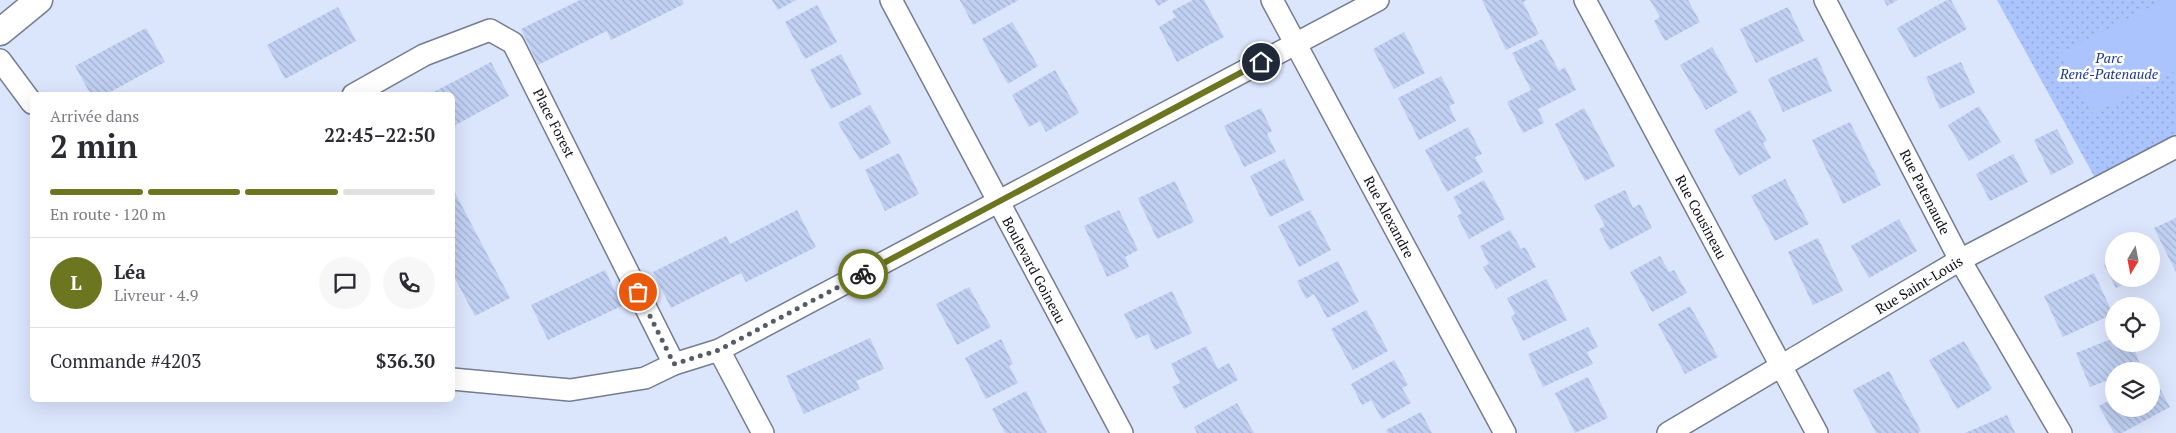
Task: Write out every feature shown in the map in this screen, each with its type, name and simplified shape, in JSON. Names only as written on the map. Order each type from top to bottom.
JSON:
[{"type":"street","points":[[0,32],[39,0]]},
{"type":"street","name":"Boulevard Goineau","points":[[891,0],[1122,433]]},
{"type":"street","name":"Rue Alexandre","points":[[1272,0],[1505,433]]},
{"type":"street","points":[[455,379],[570,390],[645,378],[674,364],[719,350],[1378,0]]},
{"type":"street","name":"Rue Cousineau","points":[[1585,0],[1817,433]]},
{"type":"street","name":"Rue Patenaude","points":[[1825,0],[1960,260],[2061,433]]},
{"type":"street","name":"Place Forest","points":[[358,92],[424,55],[490,30],[513,43],[674,364]]},
{"type":"street","points":[[0,60],[30,100]]},
{"type":"street","name":"Rue Saint-Louis","points":[[1668,433],[1960,260],[2176,147]]},
{"type":"street","points":[[719,350],[763,433]]},
{"type":"green space","name":"Parc René-Patenaude","points":[[1997,0],[2176,0],[2176,144],[2099,185]]},
{"type":"green space","points":[[2164,0],[2176,0],[2176,71],[2093,114],[2061,53]]},
{"type":"building","points":[[580,0],[682,0],[684,4],[611,40],[607,31],[538,65],[521,29]]},
{"type":"building","points":[[772,0],[796,0],[778,10]]},
{"type":"building","points":[[960,0],[1019,0],[973,25]]},
{"type":"building","points":[[1155,0],[1169,0],[1158,6]]},
{"type":"building","points":[[1193,0],[1204,0],[1224,37],[1177,62],[1159,27],[1176,17],[1172,11]]},
{"type":"building","points":[[1482,0],[1527,0],[1523,2],[1539,34],[1506,50]]},
{"type":"building","points":[[1650,0],[1688,0],[1700,22],[1665,41],[1654,21],[1660,17]]},
{"type":"building","points":[[1884,0],[1898,0],[1887,6]]},
{"type":"building","points":[[1947,0],[1951,0],[1967,29],[1914,58],[1897,28]]},
{"type":"building","points":[[817,5],[837,42],[805,59],[785,22]]},
{"type":"building","points":[[338,7],[356,41],[285,79],[267,45]]},
{"type":"building","points":[[1788,7],[1804,41],[1756,63],[1740,29]]},
{"type":"building","points":[[1012,22],[1038,66],[1008,84],[982,39]]},
{"type":"building","points":[[146,28],[165,62],[110,92],[89,92],[75,66]]},
{"type":"building","points":[[1404,32],[1425,73],[1394,89],[1373,49]]},
{"type":"building","points":[[1542,39],[1559,71],[1565,67],[1576,90],[1538,109],[1544,123],[1523,133],[1507,102],[1531,90],[1512,53]]},
{"type":"building","points":[[1712,47],[1738,92],[1706,110],[1680,65]]},
{"type":"building","points":[[841,54],[862,94],[831,109],[810,70]]},
{"type":"building","points":[[1817,57],[1832,91],[1783,112],[1768,79]]},
{"type":"building","points":[[491,62],[509,96],[455,125],[455,92],[434,92]]},
{"type":"building","points":[[1961,62],[1975,93],[1940,109],[1926,77]]},
{"type":"building","points":[[1055,70],[1079,113],[1046,132],[1040,121],[1029,127],[1012,95]]},
{"type":"building","points":[[1441,76],[1455,103],[1449,106],[1456,121],[1419,140],[1398,98]]},
{"type":"building","points":[[870,105],[891,143],[860,160],[838,123]]},
{"type":"building","points":[[1979,106],[2001,142],[1969,161],[1948,125]]},
{"type":"building","points":[[1261,108],[1272,131],[1267,134],[1276,152],[1244,167],[1224,126]]},
{"type":"building","points":[[1584,108],[1615,166],[1585,181],[1555,124]]},
{"type":"building","points":[[1750,110],[1767,141],[1763,143],[1771,158],[1739,176],[1714,130]]},
{"type":"building","points":[[1850,122],[1881,185],[1843,204],[1812,140]]},
{"type":"building","points":[[1468,127],[1482,154],[1475,157],[1483,172],[1447,192],[1425,150]]},
{"type":"building","points":[[2057,129],[2074,163],[2051,175],[2034,140]]},
{"type":"building","points":[[899,153],[919,194],[885,211],[865,170]]},
{"type":"building","points":[[2013,154],[2028,182],[1990,201],[1976,174]]},
{"type":"building","points":[[1284,159],[1304,200],[1270,217],[1250,176]]},
{"type":"building","points":[[1785,179],[1809,224],[1775,241],[1751,196]]},
{"type":"building","points":[[1484,180],[1505,219],[1469,239],[1457,216],[1462,213],[1453,197]]},
{"type":"building","points":[[1175,181],[1194,222],[1157,239],[1138,198]]},
{"type":"building","points":[[1625,190],[1633,208],[1640,204],[1652,228],[1610,250],[1599,229],[1605,226],[1594,205]]},
{"type":"building","points":[[455,193],[510,298],[475,316],[455,279]]},
{"type":"building","points":[[797,210],[816,247],[746,282],[741,273],[671,308],[653,272],[726,236],[730,244]]},
{"type":"building","points":[[1119,210],[1138,250],[1125,257],[1129,267],[1107,277],[1084,226]]},
{"type":"building","points":[[1310,210],[1331,250],[1299,267],[1278,226]]},
{"type":"building","points":[[2176,218],[2176,272],[2160,240],[2160,232],[2156,232],[2154,228]]},
{"type":"building","points":[[1899,219],[1917,251],[1869,278],[1851,246]]},
{"type":"building","points":[[1510,230],[1521,249],[1525,247],[1536,267],[1496,289],[1483,267],[1489,264],[1480,246]]},
{"type":"building","points":[[1818,238],[1843,291],[1813,305],[1788,252]]},
{"type":"building","points":[[1660,256],[1669,272],[1674,270],[1687,293],[1652,312],[1630,272]]},
{"type":"building","points":[[1338,261],[1359,302],[1327,318],[1314,294],[1306,299],[1297,281]]},
{"type":"building","points":[[605,270],[622,306],[548,340],[531,305]]},
{"type":"building","points":[[2094,273],[2105,297],[2105,318],[2063,337],[2044,296]]},
{"type":"building","points":[[1546,279],[1567,320],[1523,341],[1511,317],[1515,314],[1507,298]]},
{"type":"building","points":[[969,287],[991,327],[957,345],[936,304]]},
{"type":"building","points":[[1172,291],[1192,333],[1155,350],[1148,334],[1136,339],[1124,314]]},
{"type":"building","points":[[1690,306],[1718,357],[1685,374],[1658,324]]},
{"type":"building","points":[[1366,310],[1388,351],[1353,370],[1331,329]]},
{"type":"building","points":[[1588,327],[1598,347],[1587,352],[1593,364],[1543,387],[1528,354]]},
{"type":"building","points":[[870,338],[884,369],[856,381],[860,389],[804,414],[786,376]]},
{"type":"building","points":[[1001,339],[1013,364],[1009,366],[1018,383],[986,399],[965,358]]},
{"type":"building","points":[[1964,341],[1992,389],[1957,409],[1929,360]]},
{"type":"building","points":[[2105,342],[2105,352],[2135,352],[2139,362],[2105,362],[2105,381],[2090,387],[2076,353]]},
{"type":"building","points":[[1206,346],[1218,369],[1229,363],[1238,380],[1184,409],[1172,387],[1180,383],[1171,364]]},
{"type":"building","points":[[1394,360],[1408,385],[1402,388],[1411,403],[1382,419],[1371,400],[1362,405],[1351,384]]},
{"type":"building","points":[[1889,371],[1921,431],[1918,433],[1876,433],[1853,390]]},
{"type":"building","points":[[1588,377],[1608,418],[1575,433],[1555,393]]},
{"type":"building","points":[[2160,389],[2170,407],[2160,412]]},
{"type":"building","points":[[1026,391],[1047,433],[1005,433],[992,409]]},
{"type":"building","points":[[1237,403],[1254,433],[1197,433],[1194,427]]},
{"type":"building","points":[[2105,403],[2105,417],[2099,406]]},
{"type":"building","points":[[1421,412],[1432,433],[1388,433],[1386,430]]},
{"type":"building","points":[[2007,415],[2015,433],[1965,433]]},
{"type":"building","points":[[2105,417],[2152,417],[2122,433],[2114,433]]},
{"type":"way so far","points":[[638,292],[674,364],[719,350],[863,274]]},
{"type":"route","points":[[863,274],[1009,198],[1261,62]]}]
